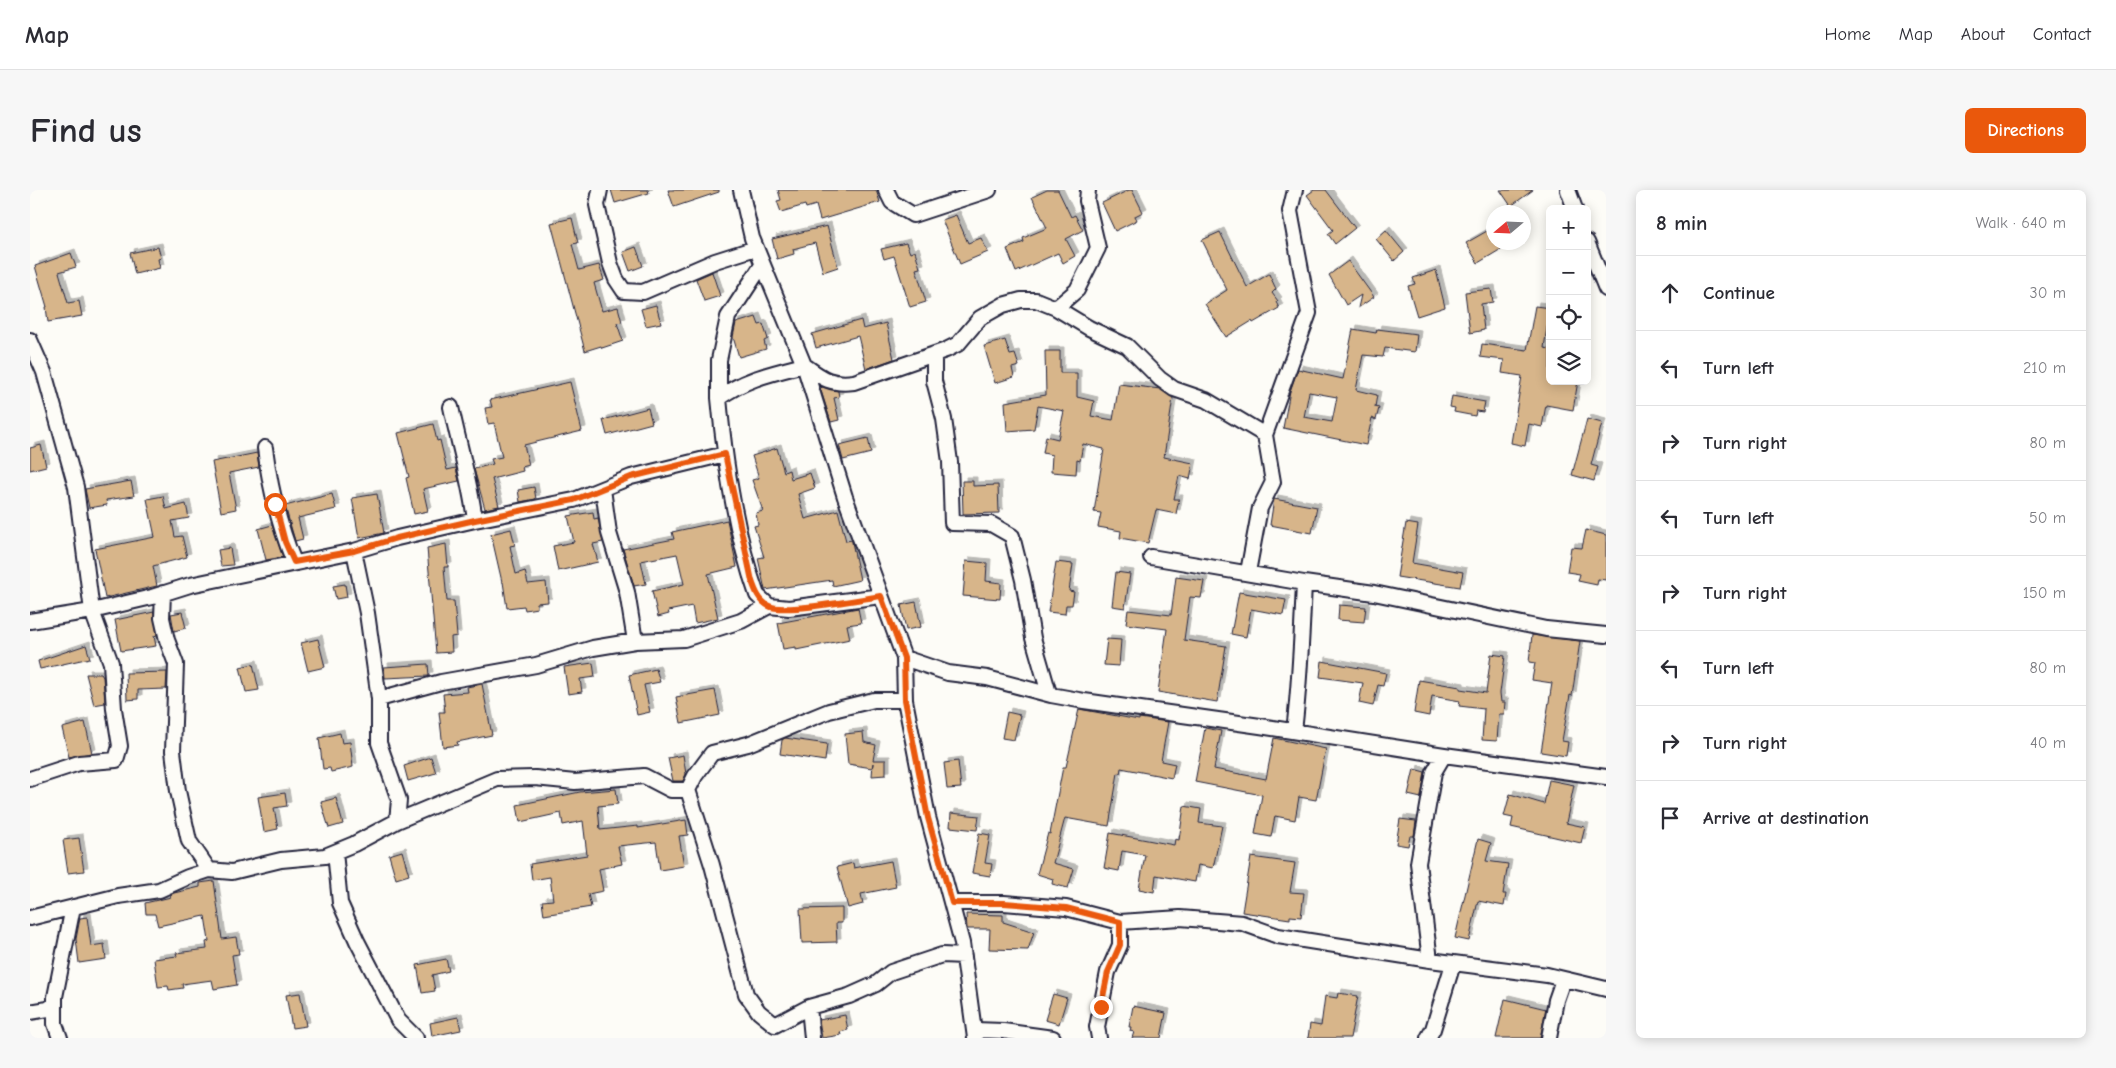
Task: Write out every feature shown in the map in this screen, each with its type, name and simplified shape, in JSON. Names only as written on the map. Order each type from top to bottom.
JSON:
[{"type":"street","points":[[600,190],[597,205],[610,263],[616,279],[624,291],[643,292],[715,260],[756,248]]},
{"type":"street","points":[[741,190],[756,248],[804,365],[845,497],[904,658],[905,700],[928,818],[952,903],[964,956],[975,1034],[1002,1031],[1053,1038]]},
{"type":"street","points":[[886,190],[892,202],[913,215],[989,190]]},
{"type":"street","points":[[1056,308],[1078,290],[1098,248],[1087,201],[1088,190]]},
{"type":"street","points":[[1248,572],[1260,508],[1273,482],[1264,435],[1309,313],[1290,211],[1295,190]]},
{"type":"street","points":[[1568,190],[1574,205]]},
{"type":"street","points":[[1590,250],[1606,289]]},
{"type":"street","points":[[762,265],[728,317],[719,360],[719,398],[725,454],[752,581],[757,595],[769,606]]},
{"type":"street","points":[[804,365],[824,380],[842,383],[854,382],[958,344],[980,318],[1003,305],[1021,300],[1036,300],[1056,308],[1089,328],[1127,346],[1160,379],[1174,389],[1206,400],[1264,435]]},
{"type":"street","points":[[30,340],[44,372],[76,487],[92,611],[111,663],[114,709],[120,746],[116,760],[79,763],[30,780]]},
{"type":"street","points":[[934,354],[934,381],[944,420],[950,462],[952,523],[991,524],[1012,536],[1024,580],[1034,638],[1048,690],[1052,695]]},
{"type":"street","points":[[719,398],[734,387],[762,376],[804,365]]},
{"type":"street","points":[[451,407],[461,457],[470,487],[475,520]]},
{"type":"street","points":[[265,448],[275,504],[285,542],[294,562]]},
{"type":"street","points":[[30,621],[92,611],[294,562],[354,551],[397,538],[475,520],[548,506],[603,490],[631,477],[725,454]]},
{"type":"street","points":[[603,490],[609,533],[627,592],[635,641]]},
{"type":"street","points":[[354,551],[367,613],[379,699],[380,743],[399,800],[397,821]]},
{"type":"street","points":[[1151,557],[1304,583],[1374,592],[1546,629],[1606,635]]},
{"type":"street","points":[[1294,731],[1300,678],[1299,657],[1304,583]]},
{"type":"street","points":[[163,593],[162,618],[167,640],[176,664],[173,751],[178,791],[189,842],[209,870]]},
{"type":"street","points":[[379,699],[441,682],[536,665],[594,648],[635,641],[684,639],[741,621],[769,606],[788,608],[881,596]]},
{"type":"street","points":[[904,658],[948,673],[987,678],[1052,695],[1444,755],[1606,777]]},
{"type":"street","points":[[905,700],[874,700],[829,711],[748,744],[712,753],[695,776],[688,790],[712,865],[746,994],[759,1012],[776,1026],[809,1007],[849,996],[876,984],[891,972],[942,955],[964,956]]},
{"type":"street","points":[[1430,960],[1418,863],[1434,772],[1444,755]]},
{"type":"street","points":[[30,918],[118,896],[159,890],[209,870],[232,872],[281,860],[325,856],[397,821],[496,779],[535,778],[575,782],[644,776],[671,790],[688,790]]},
{"type":"street","points":[[335,852],[340,903],[356,941],[398,1020],[416,1038]]},
{"type":"street","points":[[952,903],[1004,903],[1066,908],[1120,922],[1180,918],[1242,923],[1278,936],[1453,964],[1547,976],[1606,989]]},
{"type":"street","points":[[60,1038],[55,1024],[55,1004],[73,907]]},
{"type":"street","points":[[1098,1038],[1097,1027],[1108,972],[1120,945],[1120,922]]},
{"type":"street","points":[[1428,1038],[1435,1023],[1453,964]]},
{"type":"street","points":[[1549,1038],[1556,1000],[1563,980]]},
{"type":"street","points":[[30,1012],[48,1009],[55,1004]]},
{"type":"street","points":[[809,1007],[812,1038]]},
{"type":"building","points":[[611,190],[648,190],[649,193],[615,203]]},
{"type":"building","points":[[668,190],[719,190],[719,192],[674,207]]},
{"type":"building","points":[[778,190],[876,190],[880,202],[820,220],[816,205],[806,208],[805,205],[781,212],[777,201],[781,200]]},
{"type":"building","points":[[1047,190],[1058,190],[1071,217],[1075,215],[1083,230],[1066,239],[1075,256],[1063,263],[1058,253],[1016,272],[1007,249],[1024,242],[1023,238],[1047,228],[1032,197]]},
{"type":"building","points":[[1132,190],[1143,212],[1135,216],[1137,220],[1115,231],[1102,203]]},
{"type":"building","points":[[1314,190],[1326,190],[1355,228],[1335,244],[1328,234],[1333,230],[1307,195]]},
{"type":"building","points":[[1500,190],[1533,190],[1512,205],[1510,205]]},
{"type":"building","points":[[956,215],[968,243],[981,238],[988,252],[960,264],[942,220]]},
{"type":"building","points":[[572,218],[578,243],[572,244],[579,270],[599,265],[604,280],[594,283],[602,311],[618,307],[622,322],[617,323],[623,341],[585,351],[551,223]]},
{"type":"building","points":[[827,226],[838,267],[823,272],[815,243],[793,249],[794,254],[777,259],[772,239]]},
{"type":"building","points":[[1386,230],[1404,252],[1394,261],[1376,239]]},
{"type":"building","points":[[1220,232],[1247,287],[1269,274],[1276,289],[1272,293],[1278,301],[1276,302],[1279,308],[1253,323],[1252,321],[1226,337],[1205,304],[1227,290],[1202,240]]},
{"type":"building","points":[[1486,232],[1486,250],[1500,250],[1478,263],[1466,243]]},
{"type":"building","points":[[906,243],[910,253],[915,251],[920,268],[916,269],[926,302],[910,307],[894,256],[884,259],[881,249]]},
{"type":"building","points":[[158,247],[161,258],[158,259],[160,268],[135,274],[130,253]]},
{"type":"building","points":[[636,247],[643,266],[630,271],[623,252]]},
{"type":"building","points":[[71,253],[76,267],[59,272],[68,303],[79,301],[82,316],[48,322],[47,307],[35,266]]},
{"type":"building","points":[[1348,261],[1374,297],[1358,308],[1361,295],[1346,305],[1329,275]]},
{"type":"building","points":[[1436,270],[1445,307],[1417,316],[1408,286],[1415,284],[1413,278]]},
{"type":"building","points":[[712,272],[720,296],[704,301],[696,279]]},
{"type":"building","points":[[1491,289],[1493,302],[1481,304],[1484,330],[1470,333],[1465,292]]},
{"type":"building","points":[[656,305],[661,323],[646,326],[641,309]]},
{"type":"building","points":[[1535,306],[1546,307],[1544,348],[1546,348],[1546,385],[1577,385],[1573,410],[1546,405],[1542,427],[1529,424],[1525,446],[1511,443],[1522,376],[1502,373],[1504,360],[1480,357],[1482,344],[1527,350]]},
{"type":"building","points":[[756,317],[759,325],[763,324],[768,339],[764,341],[766,349],[739,357],[733,337],[736,323]]},
{"type":"building","points":[[861,320],[863,329],[886,323],[894,359],[866,369],[858,336],[816,348],[812,334]]},
{"type":"building","points":[[1353,329],[1376,333],[1377,329],[1417,334],[1415,352],[1385,348],[1383,357],[1363,355],[1356,390],[1377,395],[1375,407],[1379,408],[1376,420],[1372,418],[1366,445],[1283,428],[1290,391],[1298,369],[1343,379]],"holes":[[[1309,392],[1337,397],[1332,422],[1304,417]]]},
{"type":"building","points":[[1005,340],[1010,355],[1015,354],[1019,366],[1012,368],[1014,377],[995,383],[984,346]]},
{"type":"building","points":[[1045,351],[1060,351],[1060,373],[1077,373],[1077,397],[1094,401],[1091,416],[1113,420],[1119,384],[1160,389],[1173,398],[1164,457],[1193,463],[1190,479],[1179,476],[1174,499],[1179,499],[1176,514],[1156,510],[1148,543],[1120,538],[1121,531],[1098,527],[1101,513],[1094,512],[1104,449],[1083,444],[1080,461],[1077,460],[1076,474],[1051,472],[1052,455],[1043,453],[1046,436],[1058,439],[1064,411],[1038,406],[1034,429],[1007,431],[1005,402],[1046,395]]},
{"type":"building","points":[[570,382],[582,431],[524,445],[529,465],[522,467],[523,471],[492,479],[499,506],[485,509],[474,469],[493,464],[491,459],[502,457],[494,423],[488,424],[485,408],[492,407],[490,400]]},
{"type":"building","points":[[820,388],[838,391],[839,397],[834,398],[839,420],[831,422]]},
{"type":"building","points":[[1452,396],[1485,402],[1483,412],[1476,411],[1475,416],[1454,412],[1455,408],[1450,407]]},
{"type":"building","points":[[648,408],[652,423],[607,435],[603,420]]},
{"type":"building","points":[[1587,419],[1602,423],[1591,465],[1598,467],[1594,481],[1572,475]]},
{"type":"building","points":[[433,424],[437,441],[440,440],[447,470],[456,468],[459,481],[423,489],[428,511],[414,514],[406,478],[409,477],[398,433]]},
{"type":"building","points":[[868,438],[871,453],[843,460],[839,445]]},
{"type":"building","points":[[41,445],[46,466],[30,470],[30,448]]},
{"type":"building","points":[[777,448],[784,472],[789,470],[791,479],[810,473],[815,488],[798,494],[805,519],[838,510],[846,541],[852,540],[860,580],[833,586],[832,580],[765,590],[758,558],[764,557],[754,526],[758,525],[756,513],[763,511],[752,480],[759,478],[752,456]]},
{"type":"building","points":[[257,453],[259,467],[229,473],[236,509],[221,512],[212,462]]},
{"type":"building","points":[[131,481],[134,496],[106,500],[107,505],[89,508],[85,489]]},
{"type":"building","points":[[962,481],[973,481],[973,486],[998,485],[999,513],[963,514]]},
{"type":"building","points":[[534,487],[536,499],[520,502],[518,490]]},
{"type":"building","points":[[332,494],[336,509],[298,518],[303,539],[295,541],[285,506]]},
{"type":"building","points":[[377,494],[384,533],[359,538],[352,498]]},
{"type":"building","points":[[163,496],[166,509],[186,504],[189,518],[172,521],[175,537],[182,536],[187,557],[153,566],[157,586],[105,598],[95,549],[155,537],[147,499]]},
{"type":"building","points":[[1274,499],[1317,507],[1312,533],[1270,525]]},
{"type":"building","points":[[593,512],[594,519],[598,518],[603,542],[593,544],[598,562],[558,571],[553,546],[574,542],[568,516]]},
{"type":"building","points":[[727,520],[737,567],[708,574],[718,618],[695,623],[692,606],[668,611],[669,614],[658,617],[652,591],[684,584],[677,554],[641,561],[646,584],[634,586],[623,549],[674,539],[672,532]]},
{"type":"building","points":[[1406,523],[1418,525],[1412,563],[1463,572],[1460,587],[1397,577]]},
{"type":"building","points":[[272,525],[283,557],[266,560],[258,529]]},
{"type":"building","points":[[511,529],[515,545],[510,546],[516,574],[525,571],[528,584],[546,582],[548,602],[537,603],[537,608],[525,610],[524,606],[507,608],[503,582],[491,534]]},
{"type":"building","points":[[1586,530],[1606,535],[1606,580],[1598,579],[1597,585],[1578,581],[1580,574],[1567,572],[1571,547],[1582,548]]},
{"type":"building","points":[[446,544],[448,567],[444,567],[447,601],[454,601],[457,636],[451,637],[452,652],[436,653],[427,548]]},
{"type":"building","points":[[230,548],[233,565],[221,566],[218,550]]},
{"type":"building","points":[[966,561],[987,563],[986,581],[1001,583],[1000,599],[963,596]]},
{"type":"building","points":[[1056,562],[1073,564],[1069,591],[1074,592],[1072,605],[1066,605],[1065,614],[1048,612]]},
{"type":"building","points":[[1116,572],[1130,574],[1125,608],[1112,606]]},
{"type":"building","points":[[1176,577],[1204,581],[1201,598],[1190,597],[1184,640],[1226,646],[1217,702],[1158,692],[1167,629],[1126,624],[1128,610],[1171,615]]},
{"type":"building","points":[[345,584],[347,597],[336,599],[333,586]]},
{"type":"building","points":[[1239,592],[1286,600],[1283,615],[1251,609],[1246,637],[1231,634]]},
{"type":"building","points":[[916,602],[921,627],[906,630],[901,605]]},
{"type":"building","points":[[1339,605],[1366,607],[1364,622],[1338,620]]},
{"type":"building","points":[[858,608],[861,623],[847,625],[850,639],[796,650],[796,647],[783,649],[778,623]]},
{"type":"building","points":[[154,612],[157,635],[154,636],[156,646],[121,651],[115,620]]},
{"type":"building","points":[[182,612],[186,628],[174,631],[171,614]]},
{"type":"building","points":[[1532,635],[1580,641],[1572,696],[1570,695],[1562,741],[1568,742],[1566,756],[1541,752],[1552,683],[1532,680],[1535,663],[1529,662]]},
{"type":"building","points":[[318,639],[325,667],[308,671],[301,643]]},
{"type":"building","points":[[1107,639],[1121,640],[1119,666],[1104,665]]},
{"type":"building","points":[[86,645],[90,658],[40,669],[38,661]]},
{"type":"building","points":[[1491,654],[1505,656],[1500,693],[1501,702],[1505,702],[1504,714],[1499,714],[1497,741],[1482,740],[1484,709],[1459,706],[1460,701],[1432,696],[1429,716],[1414,713],[1419,680],[1486,693]]},
{"type":"building","points":[[1322,661],[1386,673],[1383,686],[1378,685],[1373,706],[1359,703],[1363,683],[1320,677]]},
{"type":"building","points":[[593,663],[595,677],[580,679],[582,692],[568,694],[564,667]]},
{"type":"building","points":[[253,664],[259,690],[246,692],[240,667]]},
{"type":"building","points":[[428,664],[429,676],[385,678],[384,667]]},
{"type":"building","points":[[656,669],[660,682],[644,685],[650,712],[637,715],[629,675]]},
{"type":"building","points":[[167,672],[166,689],[138,690],[138,699],[127,700],[126,673]]},
{"type":"building","points":[[86,674],[101,674],[103,677],[105,703],[94,705]]},
{"type":"building","points":[[482,684],[492,735],[457,742],[458,745],[443,747],[439,712],[445,712],[443,694],[468,692],[467,687]]},
{"type":"building","points":[[715,690],[720,715],[681,723],[676,697]]},
{"type":"building","points":[[1079,709],[1139,720],[1139,718],[1168,722],[1161,761],[1175,764],[1172,778],[1121,768],[1120,774],[1118,773],[1109,826],[1065,818],[1053,863],[1074,869],[1068,888],[1052,884],[1053,879],[1037,874],[1048,833],[1050,834],[1063,767],[1066,767]]},
{"type":"building","points":[[1007,712],[1020,715],[1014,740],[1002,738]]},
{"type":"building","points":[[85,722],[92,753],[69,757],[62,728]]},
{"type":"building","points":[[1205,728],[1221,731],[1214,769],[1266,779],[1274,738],[1326,749],[1316,800],[1299,797],[1295,820],[1275,816],[1271,837],[1255,834],[1262,795],[1195,782]]},
{"type":"building","points":[[863,732],[864,742],[876,745],[873,760],[886,760],[886,775],[872,776],[873,763],[872,768],[848,764],[845,734]]},
{"type":"building","points":[[340,733],[342,743],[350,742],[353,767],[331,772],[330,768],[323,769],[319,738]]},
{"type":"building","points":[[785,738],[827,744],[825,761],[780,754],[782,740]]},
{"type":"building","points":[[683,755],[686,774],[683,781],[673,781],[668,758]]},
{"type":"building","points":[[431,757],[436,773],[408,781],[404,766]]},
{"type":"building","points":[[958,761],[961,788],[947,789],[944,763]]},
{"type":"building","points":[[1414,769],[1425,772],[1421,798],[1408,795]]},
{"type":"building","points":[[1549,780],[1574,785],[1566,823],[1585,827],[1581,843],[1511,827],[1513,818],[1504,816],[1510,794],[1544,804]]},
{"type":"building","points":[[616,789],[618,804],[598,806],[600,830],[638,826],[638,828],[686,820],[688,835],[679,836],[684,866],[660,870],[656,842],[618,846],[622,864],[599,869],[603,891],[588,894],[591,907],[544,915],[542,901],[553,900],[550,877],[532,880],[530,864],[587,855],[583,821],[563,825],[561,813],[520,822],[517,805],[580,792]]},
{"type":"building","points":[[285,793],[287,806],[274,808],[278,829],[264,832],[258,797]]},
{"type":"building","points":[[336,798],[343,824],[329,828],[321,802]]},
{"type":"building","points":[[1184,806],[1201,809],[1199,823],[1222,826],[1213,868],[1198,865],[1195,882],[1156,875],[1154,892],[1139,889],[1145,855],[1122,851],[1119,871],[1104,868],[1110,833],[1174,845],[1175,839],[1179,840]]},
{"type":"building","points":[[951,813],[979,816],[977,830],[950,827]]},
{"type":"building","points":[[1400,819],[1416,821],[1414,836],[1410,836],[1408,846],[1396,844]]},
{"type":"building","points":[[979,833],[990,835],[985,863],[992,864],[990,876],[972,873]]},
{"type":"building","points":[[79,838],[84,871],[68,873],[63,840]]},
{"type":"building","points":[[1478,839],[1491,843],[1486,861],[1508,864],[1503,894],[1506,894],[1504,906],[1478,901],[1469,941],[1455,938]]},
{"type":"building","points":[[402,851],[409,875],[396,879],[389,855]]},
{"type":"building","points":[[1251,857],[1295,863],[1290,892],[1304,893],[1301,917],[1290,916],[1290,919],[1242,912]]},
{"type":"building","points":[[891,861],[896,887],[861,894],[863,904],[848,908],[837,867],[853,863],[854,868]]},
{"type":"building","points":[[214,881],[222,939],[236,937],[239,954],[232,955],[237,985],[214,989],[212,980],[182,984],[183,988],[169,990],[168,986],[158,987],[154,959],[177,956],[176,953],[207,949],[206,942],[209,941],[205,916],[158,926],[155,914],[146,914],[145,903],[171,897],[170,895],[174,893],[200,887],[200,883]]},
{"type":"building","points":[[842,908],[842,923],[836,923],[837,942],[802,943],[800,909]]},
{"type":"building","points":[[966,914],[1003,915],[1003,922],[1034,932],[1028,950],[989,949],[990,929],[967,929]]},
{"type":"building","points":[[87,917],[91,946],[104,944],[106,959],[79,963],[76,939],[80,918]]},
{"type":"building","points":[[446,959],[449,971],[432,975],[435,991],[422,993],[417,965]]},
{"type":"building","points":[[300,993],[306,1026],[292,1028],[286,995]]},
{"type":"building","points":[[1338,993],[1358,996],[1350,1038],[1308,1038],[1310,1024],[1321,1026],[1325,996],[1337,998]]},
{"type":"building","points":[[1053,994],[1067,998],[1059,1024],[1045,1020]]},
{"type":"building","points":[[1505,999],[1546,1009],[1540,1038],[1496,1038]]},
{"type":"building","points":[[1133,1006],[1166,1013],[1161,1038],[1132,1038],[1134,1032],[1130,1031],[1131,1027],[1129,1027]]},
{"type":"building","points":[[845,1015],[848,1030],[840,1032],[841,1035],[822,1038],[819,1020]]},
{"type":"building","points":[[458,1017],[461,1030],[432,1036],[430,1023]]},
{"type":"route","points":[[275,504],[285,542],[294,562],[354,551],[397,538],[574,500],[603,490],[631,477],[725,454],[742,542],[752,581],[757,595],[769,606],[788,608],[881,596],[904,658],[905,700],[928,818],[952,903],[1004,903],[1066,908],[1120,922],[1120,945],[1108,972],[1101,1007]]}]
